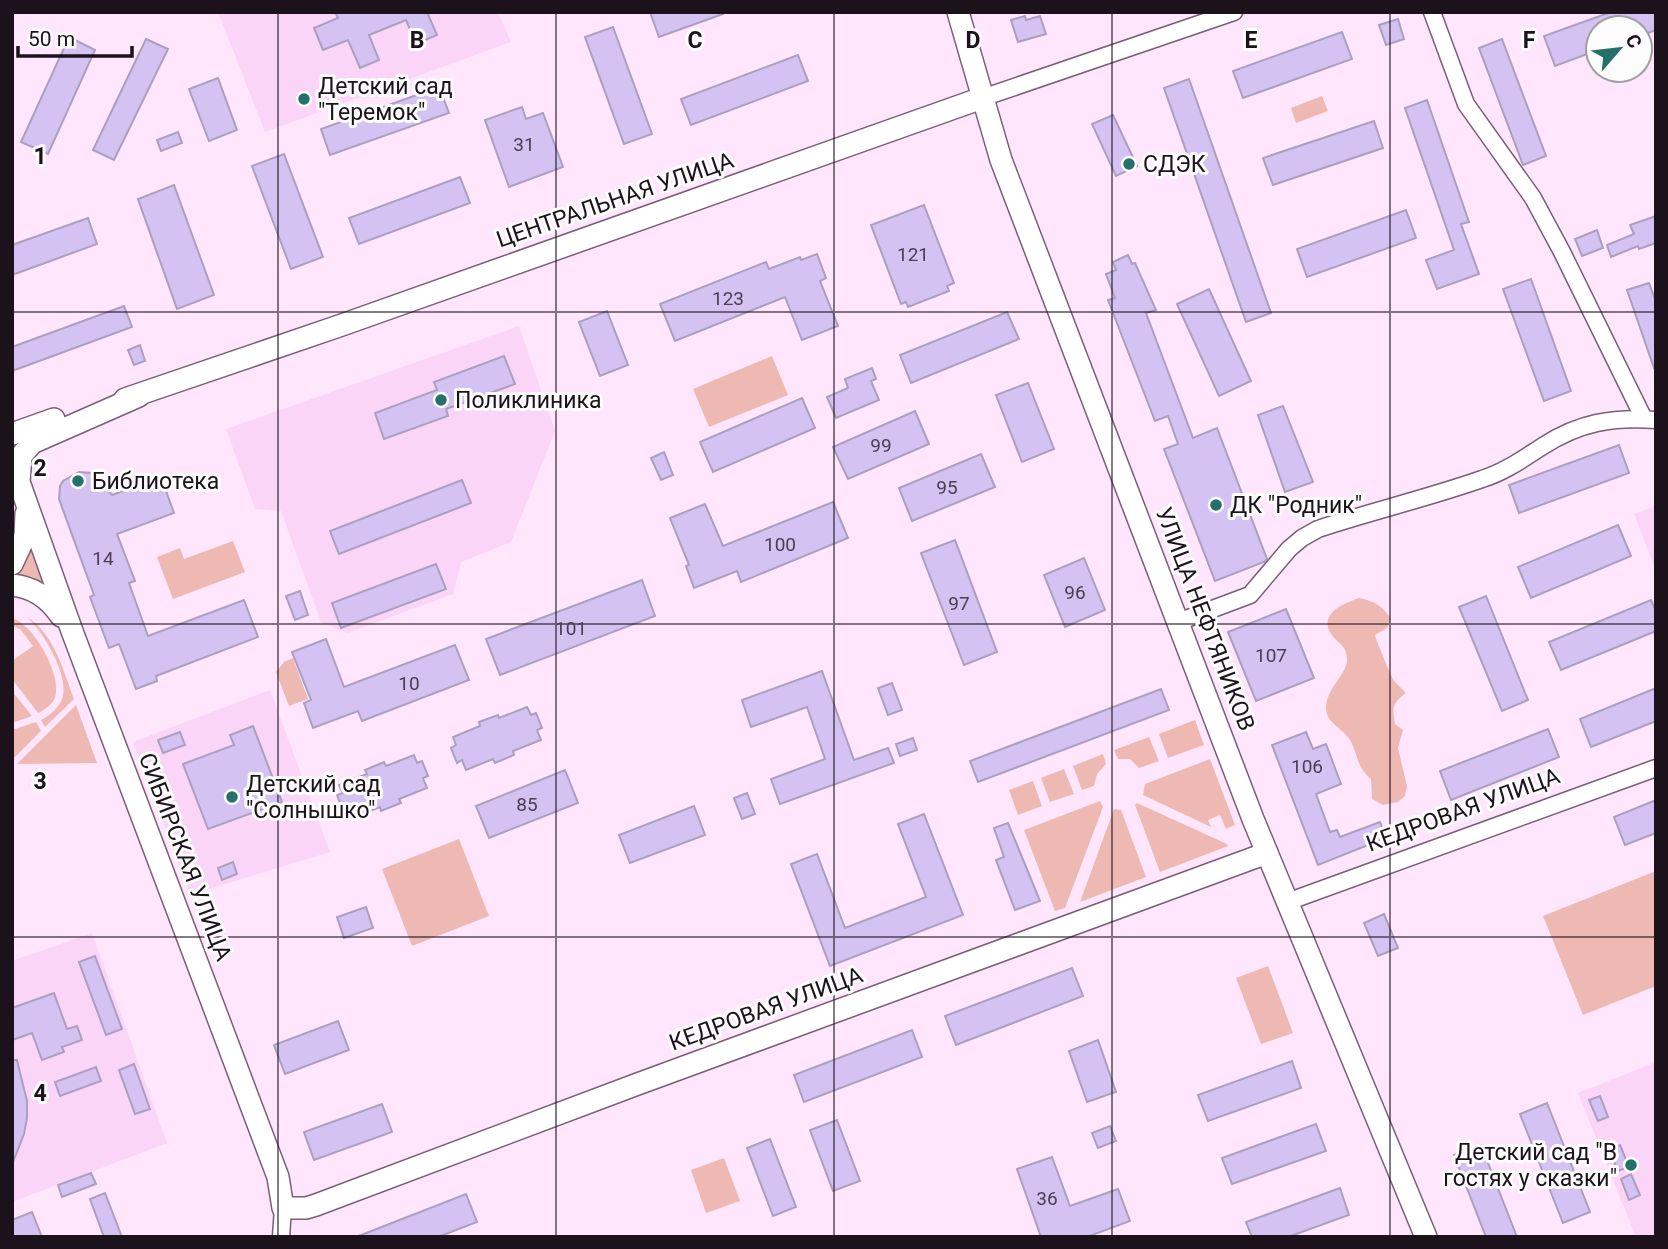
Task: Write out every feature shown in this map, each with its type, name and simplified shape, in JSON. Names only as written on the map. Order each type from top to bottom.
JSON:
[{"type":"street","name":"УЛИЦА НЕФТЯНИКОВ","points":[[958,12],[1001,160],[1267,853],[1426,1237]]},
{"type":"street","name":"ЦЕНТРАЛЬНАЯ УЛИЦА","points":[[12,433],[83,409],[139,396],[982,98],[1234,12]]},
{"type":"street","points":[[1432,12],[1466,104],[1533,198],[1650,420]]},
{"type":"street","points":[[12,564],[25,536],[27,524],[18,474],[21,456],[26,448],[38,439],[139,396]]},
{"type":"street","points":[[1178,622],[1250,595],[1289,549],[1318,529],[1484,479],[1567,433],[1602,421],[1623,418],[1650,420]]},
{"type":"street","points":[[12,481],[24,500]]},
{"type":"street","name":"СИБИРСКАЯ УЛИЦА","points":[[24,500],[278,1177],[283,1208],[282,1237]]},
{"type":"street","points":[[12,585],[29,588],[48,599],[72,632]]},
{"type":"street","name":"КЕДРОВАЯ УЛИЦА","points":[[1287,902],[1656,768]]},
{"type":"street","name":"КЕДРОВАЯ УЛИЦА","points":[[283,1208],[316,1205],[1267,853]]},
{"type":"shaded area","name":"Детский сад \"Теремок\"","points":[[218,12],[498,12],[511,42],[265,132]]},
{"type":"shaded area","points":[[1322,96],[1328,111],[1296,123],[1291,108]]},
{"type":"shaded area","points":[[519,326],[555,431],[511,542],[461,562],[453,594],[347,633],[321,622],[281,511],[255,509],[226,429]]},
{"type":"shaded area","points":[[772,356],[788,395],[709,427],[693,389]]},
{"type":"shaded area","points":[[1656,506],[1656,570],[1634,514]]},
{"type":"shaded area","points":[[233,541],[245,572],[173,599],[157,557],[180,548],[184,559]]},
{"type":"shaded area","points":[[31,549],[44,584],[16,575]]},
{"type":"shaded area","points":[[1359,598],[1378,605],[1391,619],[1387,628],[1375,635],[1394,681],[1406,693],[1398,700],[1393,710],[1395,724],[1403,730],[1398,748],[1407,786],[1405,796],[1398,802],[1383,805],[1372,799],[1371,779],[1359,764],[1348,737],[1331,721],[1326,708],[1329,694],[1344,671],[1347,660],[1344,648],[1331,634],[1328,620],[1335,610]]},
{"type":"shaded area","points":[[27,617],[45,633],[51,643],[74,699],[45,727],[41,720],[60,704],[64,687],[53,654]]},
{"type":"shaded area","points":[[12,618],[20,622],[36,639],[53,673],[56,684],[54,700],[38,713],[12,679],[12,661],[33,646],[21,630],[12,625]]},
{"type":"shaded area","points":[[293,658],[308,699],[289,706],[276,672],[284,662]]},
{"type":"shaded area","name":"Детский сад \"Солнышко\"","points":[[270,690],[330,852],[209,889],[189,891],[133,742]]},
{"type":"shaded area","points":[[12,691],[32,716],[12,723]]},
{"type":"shaded area","points":[[76,705],[97,763],[17,764]]},
{"type":"shaded area","points":[[1195,720],[1204,745],[1168,758],[1159,734]]},
{"type":"shaded area","points":[[36,722],[41,731],[12,760],[12,730]]},
{"type":"shaded area","points":[[1149,737],[1159,761],[1139,768],[1130,759],[1118,759],[1114,750]]},
{"type":"shaded area","points":[[1103,754],[1106,764],[1097,774],[1094,786],[1082,790],[1073,766]]},
{"type":"shaded area","points":[[1210,759],[1235,825],[1226,829],[1220,815],[1208,820],[1211,827],[1143,795],[1145,784]]},
{"type":"shaded area","points":[[1064,769],[1074,794],[1050,802],[1041,778]]},
{"type":"shaded area","points":[[1033,781],[1042,806],[1018,815],[1009,790]]},
{"type":"shaded area","points":[[1100,801],[1103,807],[1065,908],[1055,911],[1024,830]]},
{"type":"shaded area","points":[[1137,803],[1228,846],[1160,872],[1135,805]]},
{"type":"shaded area","points":[[1114,809],[1121,810],[1146,877],[1080,902]]},
{"type":"shaded area","points":[[459,839],[489,916],[412,946],[382,869]]},
{"type":"shaded area","points":[[1656,871],[1656,986],[1583,1015],[1543,916]]},
{"type":"shaded area","points":[[92,933],[167,1143],[12,1202],[12,961]]},
{"type":"shaded area","points":[[1268,966],[1293,1033],[1261,1044],[1236,978]]},
{"type":"shaded area","name":"Детский сад \"В гостях у сказки\"","points":[[1656,1062],[1656,1237],[1636,1237],[1578,1093]]},
{"type":"shaded area","points":[[724,1158],[740,1201],[706,1213],[691,1170]]},
{"type":"building","points":[[335,12],[427,12],[437,35],[416,44],[406,20],[369,35],[379,60],[360,68],[348,40],[323,50],[314,28],[338,18]]},
{"type":"building","points":[[650,12],[723,12],[723,14],[659,37]]},
{"type":"building","points":[[1656,12],[1656,30],[1654,31],[1654,14],[1605,14]]},
{"type":"building","points":[[1025,16],[1026,20],[1040,16],[1046,34],[1018,42],[1011,20]]},
{"type":"building","points":[[1398,19],[1404,39],[1386,45],[1379,25]]},
{"type":"building","points":[[1584,22],[1584,55],[1555,66],[1544,36]]},
{"type":"building","points":[[613,27],[652,134],[624,144],[585,37]]},
{"type":"building","points":[[1342,32],[1352,59],[1243,98],[1233,71]]},
{"type":"building","points":[[69,37],[95,50],[48,154],[21,142]]},
{"type":"building","points":[[146,39],[168,49],[114,160],[93,150]]},
{"type":"building","points":[[1502,39],[1546,156],[1523,165],[1479,48]]},
{"type":"building","points":[[798,55],[808,81],[691,125],[681,99]]},
{"type":"building","points":[[218,78],[237,130],[209,141],[189,89]]},
{"type":"building","points":[[1189,79],[1271,313],[1246,322],[1164,88]]},
{"type":"building","points":[[439,87],[449,113],[330,155],[321,129]]},
{"type":"building","points":[[1427,100],[1469,222],[1461,224],[1479,274],[1437,289],[1426,260],[1454,250],[1405,108]]},
{"type":"building","points":[[522,107],[526,119],[543,113],[563,167],[509,187],[485,120]]},
{"type":"building","points":[[1113,115],[1137,166],[1116,176],[1092,124]]},
{"type":"building","points":[[1374,121],[1383,148],[1273,185],[1263,158]]},
{"type":"building","points":[[178,132],[182,143],[161,151],[157,140]]},
{"type":"building","points":[[284,154],[323,257],[291,269],[252,166]]},
{"type":"building","points":[[460,177],[470,203],[359,244],[349,218]]},
{"type":"building","points":[[174,185],[214,295],[177,309],[138,199]]},
{"type":"building","points":[[924,205],[954,283],[947,286],[949,291],[908,307],[906,302],[901,304],[871,225]]},
{"type":"building","points":[[1406,210],[1416,238],[1307,277],[1297,249]]},
{"type":"building","points":[[1656,216],[1656,243],[1639,249],[1638,246],[1611,257],[1607,245],[1634,234],[1630,225]]},
{"type":"building","points":[[88,218],[97,244],[12,275],[12,245]]},
{"type":"building","points":[[1597,230],[1603,248],[1582,256],[1575,239]]},
{"type":"building","points":[[817,254],[826,278],[820,281],[838,326],[802,340],[785,297],[675,341],[660,304],[766,262],[769,269],[800,257],[801,260]]},
{"type":"building","points":[[1128,255],[1132,264],[1135,263],[1156,310],[1146,313],[1193,438],[1217,428],[1267,559],[1215,581],[1164,449],[1178,444],[1168,416],[1155,421],[1108,300],[1115,298],[1106,274],[1116,270],[1113,262]]},
{"type":"building","points":[[1531,279],[1571,391],[1544,401],[1503,289]]},
{"type":"building","points":[[1649,283],[1656,302],[1654,368],[1627,290]]},
{"type":"building","points":[[1209,289],[1251,381],[1219,396],[1177,304]]},
{"type":"building","points":[[124,306],[132,327],[12,371],[12,347]]},
{"type":"building","points":[[607,311],[628,365],[600,376],[579,322]]},
{"type":"building","points":[[1007,312],[1019,339],[911,383],[900,355]]},
{"type":"building","points":[[140,345],[145,361],[134,365],[128,350]]},
{"type":"building","name":"Поликлиника","points":[[504,356],[515,384],[446,409],[448,416],[384,439],[375,413],[437,390],[434,382]]},
{"type":"building","points":[[872,368],[876,379],[871,381],[879,400],[836,418],[827,397],[848,388],[845,379]]},
{"type":"building","points":[[1028,383],[1054,449],[1022,462],[996,395]]},
{"type":"building","points":[[802,398],[815,428],[713,472],[700,442]]},
{"type":"building","points":[[1283,406],[1313,482],[1285,492],[1258,415]]},
{"type":"building","points":[[915,411],[929,444],[848,479],[833,447]]},
{"type":"building","points":[[1619,445],[1629,473],[1519,513],[1509,485]]},
{"type":"building","points":[[664,452],[673,475],[661,480],[651,458]]},
{"type":"building","points":[[981,454],[995,487],[912,521],[899,488]]},
{"type":"building","points":[[79,472],[93,473],[112,495],[161,477],[174,513],[117,534],[135,581],[129,583],[148,636],[244,600],[258,637],[156,676],[157,681],[136,689],[119,644],[109,648],[90,597],[94,595],[59,499],[63,481]]},
{"type":"building","points":[[462,480],[471,503],[339,554],[330,531]]},
{"type":"building","points":[[833,502],[848,538],[741,582],[737,571],[694,588],[686,566],[689,565],[670,518],[705,504],[723,546]]},
{"type":"building","points":[[1618,525],[1631,556],[1531,598],[1518,567]]},
{"type":"building","points":[[955,540],[997,652],[964,665],[921,553]]},
{"type":"building","points":[[1084,558],[1105,610],[1065,627],[1044,575]]},
{"type":"building","points":[[436,564],[446,589],[341,628],[332,603]]},
{"type":"building","points":[[642,580],[655,616],[500,675],[486,639]]},
{"type":"building","points":[[300,591],[308,615],[295,620],[286,596]]},
{"type":"building","points":[[1486,596],[1528,700],[1502,711],[1459,607]]},
{"type":"building","points":[[1651,600],[1656,611],[1656,631],[1561,670],[1549,642]]},
{"type":"building","points":[[1286,609],[1314,678],[1256,701],[1228,632]]},
{"type":"building","points":[[326,639],[344,687],[455,645],[469,680],[362,721],[358,711],[313,728],[304,703],[311,700],[292,652]]},
{"type":"building","points":[[822,671],[854,760],[888,748],[894,763],[780,804],[771,779],[825,759],[807,707],[751,727],[742,700]]},
{"type":"building","points":[[892,683],[902,710],[888,715],[878,688]]},
{"type":"building","points":[[1656,688],[1656,721],[1591,747],[1580,719]]},
{"type":"building","points":[[1161,689],[1169,710],[978,782],[970,761]]},
{"type":"building","points":[[527,707],[531,715],[536,713],[542,728],[537,730],[541,740],[513,751],[514,755],[495,763],[493,759],[466,770],[462,760],[457,763],[451,748],[456,745],[453,737],[480,726],[479,722],[498,715],[499,718]]},
{"type":"building","points":[[253,726],[282,802],[208,829],[183,764],[234,745],[230,735]]},
{"type":"building","points":[[1548,729],[1559,757],[1451,800],[1440,771]]},
{"type":"building","points":[[180,732],[185,745],[163,753],[158,740]]},
{"type":"building","points":[[1306,732],[1313,749],[1326,744],[1341,784],[1316,794],[1330,832],[1337,830],[1340,837],[1380,822],[1386,838],[1318,865],[1272,745]]},
{"type":"building","points":[[913,738],[917,750],[900,756],[896,744]]},
{"type":"building","points":[[414,755],[417,763],[422,761],[428,776],[423,778],[427,788],[399,799],[401,803],[381,811],[380,807],[353,818],[349,808],[343,810],[337,795],[343,793],[339,785],[367,774],[365,770],[384,762],[386,766]]},
{"type":"building","points":[[565,770],[578,803],[489,838],[476,806]]},
{"type":"building","points":[[747,793],[755,814],[742,819],[734,798]]},
{"type":"building","points":[[1656,800],[1656,833],[1625,845],[1614,817]]},
{"type":"building","points":[[694,806],[705,835],[630,863],[619,835]]},
{"type":"building","points":[[924,814],[963,915],[830,966],[791,864],[817,854],[845,928],[926,897],[898,824]]},
{"type":"building","points":[[1008,823],[1040,901],[1015,910],[996,860],[1004,857],[994,828]]},
{"type":"building","points":[[233,862],[237,874],[222,880],[218,868]]},
{"type":"building","points":[[366,907],[373,928],[344,938],[337,917]]},
{"type":"building","points":[[1384,914],[1398,948],[1378,956],[1364,923]]},
{"type":"building","points":[[95,956],[122,1029],[106,1035],[79,962]]},
{"type":"building","points":[[1072,968],[1083,996],[956,1045],[945,1016]]},
{"type":"building","points":[[54,993],[67,1029],[77,1026],[82,1040],[62,1047],[64,1052],[42,1060],[32,1033],[12,1040],[12,1008]]},
{"type":"building","points":[[338,1021],[349,1050],[285,1074],[274,1045]]},
{"type":"building","points":[[912,1030],[922,1057],[804,1102],[794,1075]]},
{"type":"building","points":[[1098,1040],[1116,1092],[1087,1102],[1069,1051]]},
{"type":"building","points":[[12,1060],[17,1060],[27,1101],[24,1134],[13,1162]]},
{"type":"building","points":[[1292,1061],[1301,1088],[1208,1121],[1198,1095]]},
{"type":"building","points":[[134,1064],[150,1109],[135,1114],[119,1070]]},
{"type":"building","points":[[96,1067],[101,1081],[60,1096],[55,1082]]},
{"type":"building","points":[[1600,1096],[1608,1117],[1598,1121],[1589,1100]]},
{"type":"building","points":[[1547,1103],[1590,1212],[1563,1223],[1520,1114]]},
{"type":"building","points":[[382,1104],[392,1132],[314,1160],[304,1132]]},
{"type":"building","points":[[837,1120],[860,1181],[833,1191],[810,1130]]},
{"type":"building","points":[[1316,1124],[1326,1151],[1232,1184],[1222,1158]]},
{"type":"building","points":[[1110,1126],[1116,1141],[1098,1148],[1092,1133]]},
{"type":"building","points":[[770,1139],[796,1207],[773,1216],[747,1148]]},
{"type":"building","points":[[1481,1145],[1517,1237],[1486,1237],[1454,1155]]},
{"type":"building","points":[[1620,1145],[1629,1167],[1618,1171],[1609,1150]]},
{"type":"building","points":[[1052,1157],[1070,1206],[1118,1189],[1130,1221],[1087,1237],[1041,1237],[1017,1169]]},
{"type":"building","points":[[91,1173],[96,1184],[62,1197],[58,1185]]},
{"type":"building","points":[[1631,1174],[1640,1195],[1629,1200],[1621,1179]]},
{"type":"building","points":[[1340,1188],[1349,1215],[1288,1237],[1252,1237],[1246,1222]]},
{"type":"building","points":[[105,1193],[122,1237],[104,1237],[90,1199]]},
{"type":"building","points":[[466,1194],[477,1222],[438,1237],[356,1237]]},
{"type":"building","points":[[32,1212],[42,1237],[12,1237],[12,1220]]},
{"type":"place","name":"Детский сад \"Теремок\"","points":[[304,99]]},
{"type":"place","name":"СДЭК","points":[[1129,164]]},
{"type":"place","name":"Поликлиника","points":[[441,400]]},
{"type":"place","name":"Библиотека","points":[[78,481]]},
{"type":"place","name":"ДК \"Родник\"","points":[[1216,505]]},
{"type":"place","name":"Детский сад \"Солнышко\"","points":[[232,797]]},
{"type":"place","name":"Детский сад \"В гостях у сказки\"","points":[[1631,1165]]}]
